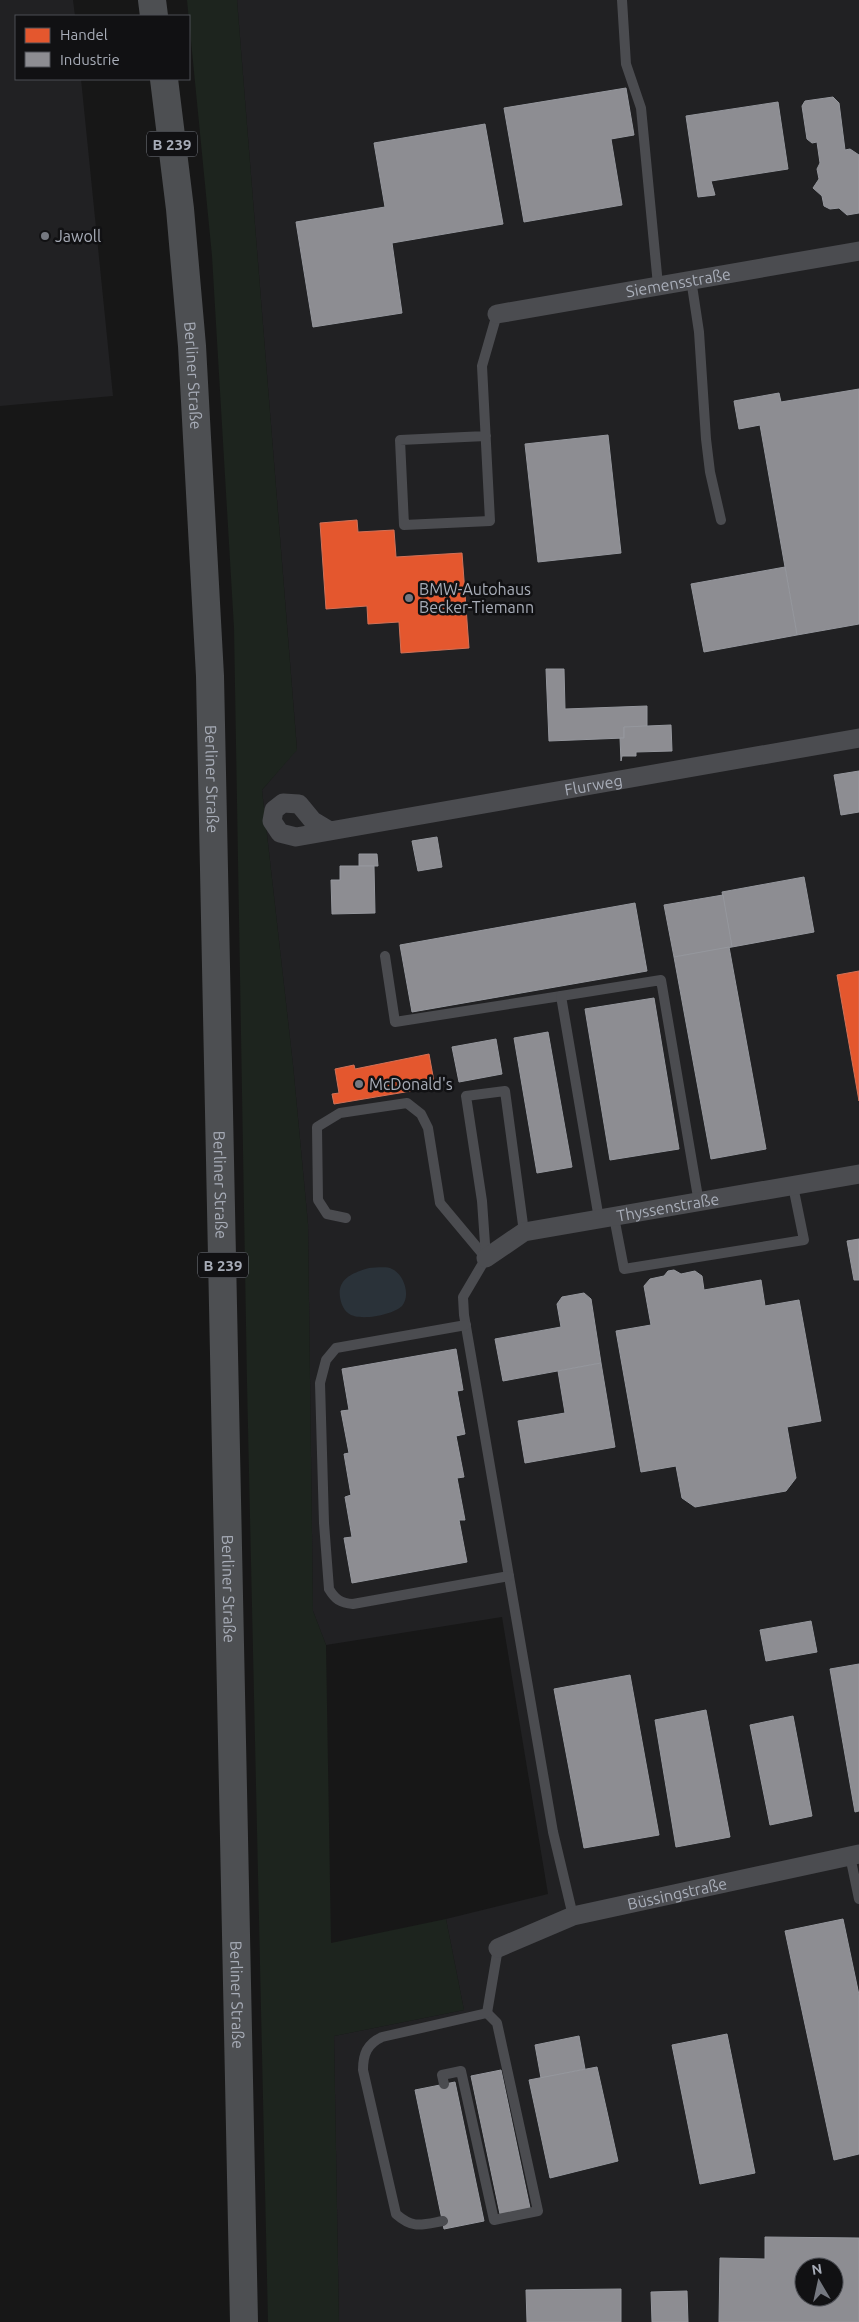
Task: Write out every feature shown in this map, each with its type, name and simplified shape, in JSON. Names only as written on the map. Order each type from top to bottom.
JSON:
[{"type":"main road","points":[[152,0],[154,15]]},
{"type":"main road","name":"Berliner Straße","points":[[164,80],[180,209],[192,346],[210,676],[244,2322]]},
{"type":"street","name":"Siemensstraße","points":[[497,314],[859,251]]},
{"type":"street","name":"Flurweg","points":[[328,830],[859,738]]},
{"type":"street","name":"Thyssenstraße","points":[[486,1258],[524,1232],[859,1174]]},
{"type":"street","name":"Büssingstraße","points":[[498,1948],[573,1916],[855,1855]]},
{"type":"lane","points":[[622,0],[626,64],[641,108],[658,285]]},
{"type":"lane","points":[[691,279],[699,332],[707,447],[722,520]]},
{"type":"lane","points":[[486,436],[400,440],[404,525],[490,521],[486,436],[482,366],[497,314]]},
{"type":"lane","points":[[385,956],[395,1022],[661,980],[700,1203]]},
{"type":"lane","points":[[561,996],[606,1218],[624,1269],[804,1240],[793,1186]]},
{"type":"lane","points":[[524,1232],[505,1090],[466,1096],[482,1201],[486,1258],[463,1297],[466,1325],[553,1832],[573,1916]]},
{"type":"lane","points":[[346,1218],[327,1214],[318,1200],[317,1127],[340,1113],[407,1104],[421,1114],[428,1128],[440,1203],[486,1258]]},
{"type":"lane","points":[[466,1325],[336,1348],[326,1360],[320,1383],[324,1523],[329,1589],[334,1598],[342,1603],[353,1604],[509,1576]]},
{"type":"lane","points":[[855,1855],[859,1899]]},
{"type":"lane","points":[[487,2013],[498,1948]]},
{"type":"lane","points":[[444,2084],[442,2075],[461,2071],[494,2220],[538,2211],[497,2023],[487,2013]]},
{"type":"lane","points":[[442,2221],[422,2225],[408,2224],[396,2214],[364,2079],[363,2059],[366,2049],[373,2041],[382,2037],[487,2013]]},
{"type":"shaded area","name":"Jawoll","points":[[0,0],[73,0],[75,15],[15,15],[15,80],[81,80],[113,396],[0,406]]},
{"type":"shaded area","points":[[187,0],[237,0],[297,750],[262,790],[293,1065],[308,1224],[313,1611],[326,1645],[331,1943],[446,1919],[464,2010],[334,2036],[339,2322],[268,2322],[247,1383],[234,628],[212,256],[190,15],[188,15]]},
{"type":"shaded area","points":[[237,0],[859,0],[859,2322],[339,2322],[334,2036],[464,2010],[446,1919],[548,1894],[502,1617],[326,1645],[313,1611],[308,1224],[293,1065],[262,790],[297,749]]},
{"type":"shaded area","points":[[369,1268],[390,1268],[400,1275],[406,1291],[405,1302],[398,1309],[384,1315],[353,1316],[342,1306],[340,1297],[341,1285],[348,1277]]},
{"type":"building: Handel","points":[[357,520],[358,532],[394,530],[396,557],[462,553],[469,648],[401,653],[399,622],[368,624],[367,606],[326,609],[320,523]]},
{"type":"building: Handel","points":[[859,971],[859,1101],[837,975]]},
{"type":"building: Handel","points":[[429,1054],[435,1087],[334,1104],[332,1094],[339,1093],[335,1069],[354,1065],[355,1069]]},
{"type":"building: Industrie","points":[[626,88],[634,135],[611,139],[622,205],[524,222],[504,108]]},
{"type":"building: Industrie","points":[[833,97],[839,103],[845,150],[850,149],[859,155],[859,213],[847,215],[839,208],[830,209],[824,206],[822,196],[813,188],[819,179],[817,169],[820,163],[817,142],[812,143],[807,139],[802,106],[805,101]]},
{"type":"building: Industrie","points":[[778,102],[788,169],[711,181],[715,195],[698,197],[686,116]]},
{"type":"building: Industrie","points":[[485,124],[503,224],[392,243],[402,313],[313,327],[296,222],[385,207],[374,143]]},
{"type":"building: Industrie","points":[[859,389],[859,624],[797,635],[760,425],[739,429],[734,401],[779,393],[781,402]]},
{"type":"building: Industrie","points":[[608,435],[621,553],[538,562],[525,444]]},
{"type":"building: Industrie","points":[[785,567],[797,635],[704,652],[691,584]]},
{"type":"building: Industrie","points":[[546,669],[564,669],[565,709],[647,706],[647,726],[624,727],[624,738],[549,741]]},
{"type":"building: Industrie","points":[[671,725],[672,751],[636,752],[636,756],[622,756],[621,761],[620,738],[624,738],[624,727]]},
{"type":"building: Industrie","points":[[859,771],[859,812],[841,815],[834,775]]},
{"type":"building: Industrie","points":[[437,837],[442,867],[418,871],[412,841]]},
{"type":"building: Industrie","points":[[359,854],[377,854],[378,866],[359,866]]},
{"type":"building: Industrie","points":[[340,866],[374,866],[375,913],[332,914],[331,880],[340,880]]},
{"type":"building: Industrie","points":[[804,877],[814,932],[732,947],[722,892]]},
{"type":"building: Industrie","points":[[723,895],[732,947],[674,957],[664,905]]},
{"type":"building: Industrie","points":[[635,903],[647,971],[412,1012],[400,945]]},
{"type":"building: Industrie","points":[[729,947],[766,1149],[711,1159],[674,957]]},
{"type":"building: Industrie","points":[[654,998],[679,1149],[610,1160],[585,1009]]},
{"type":"building: Industrie","points":[[548,1032],[572,1167],[537,1173],[514,1038]]},
{"type":"building: Industrie","points":[[496,1039],[502,1074],[459,1082],[452,1047]]},
{"type":"building: Industrie","points":[[859,1239],[859,1280],[854,1280],[847,1241]]},
{"type":"building: Industrie","points":[[674,1270],[681,1274],[695,1271],[702,1276],[704,1290],[761,1280],[765,1306],[799,1300],[821,1421],[787,1427],[796,1478],[786,1491],[695,1507],[682,1498],[676,1466],[641,1472],[616,1331],[651,1325],[644,1286],[650,1279],[664,1276],[668,1271]]},
{"type":"building: Industrie","points":[[584,1293],[591,1299],[601,1363],[503,1381],[495,1339],[561,1327],[557,1304],[562,1297]]},
{"type":"building: Industrie","points":[[456,1349],[463,1390],[457,1391],[465,1434],[456,1436],[464,1477],[457,1478],[465,1520],[459,1520],[467,1562],[352,1583],[344,1538],[352,1537],[345,1497],[351,1495],[344,1454],[349,1453],[341,1411],[349,1410],[342,1369]]},
{"type":"building: Industrie","points":[[601,1363],[615,1447],[525,1463],[518,1421],[565,1413],[558,1371]]},
{"type":"building: Industrie","points":[[811,1621],[817,1652],[766,1661],[760,1630]]},
{"type":"building: Industrie","points":[[859,1664],[859,1811],[855,1812],[830,1669]]},
{"type":"building: Industrie","points":[[630,1675],[659,1835],[584,1848],[554,1689]]},
{"type":"building: Industrie","points":[[706,1710],[730,1837],[676,1847],[655,1720]]},
{"type":"building: Industrie","points":[[793,1716],[812,1816],[770,1825],[750,1725]]},
{"type":"building: Industrie","points":[[843,1919],[859,1995],[859,2154],[834,2160],[785,1931]]},
{"type":"building: Industrie","points":[[727,2034],[755,2173],[700,2184],[672,2045]]},
{"type":"building: Industrie","points":[[579,2036],[585,2069],[541,2078],[535,2045]]},
{"type":"building: Industrie","points":[[597,2067],[618,2161],[550,2178],[529,2080]]},
{"type":"building: Industrie","points":[[501,2070],[530,2208],[500,2214],[471,2076]]},
{"type":"building: Industrie","points":[[455,2082],[484,2221],[444,2229],[415,2090]]},
{"type":"building: Industrie","points":[[765,2237],[859,2238],[859,2322],[719,2322],[720,2258],[765,2259]]},
{"type":"building: Industrie","points":[[621,2289],[621,2322],[527,2322],[526,2290]]},
{"type":"building: Industrie","points":[[687,2291],[688,2322],[652,2322],[651,2292]]},
{"type":"place","name":"Jawoll","points":[[45,236]]},
{"type":"place","name":"BMW-Autohaus Becker-Tiemann","points":[[409,598]]},
{"type":"place","name":"McDonald's","points":[[359,1084]]}]
